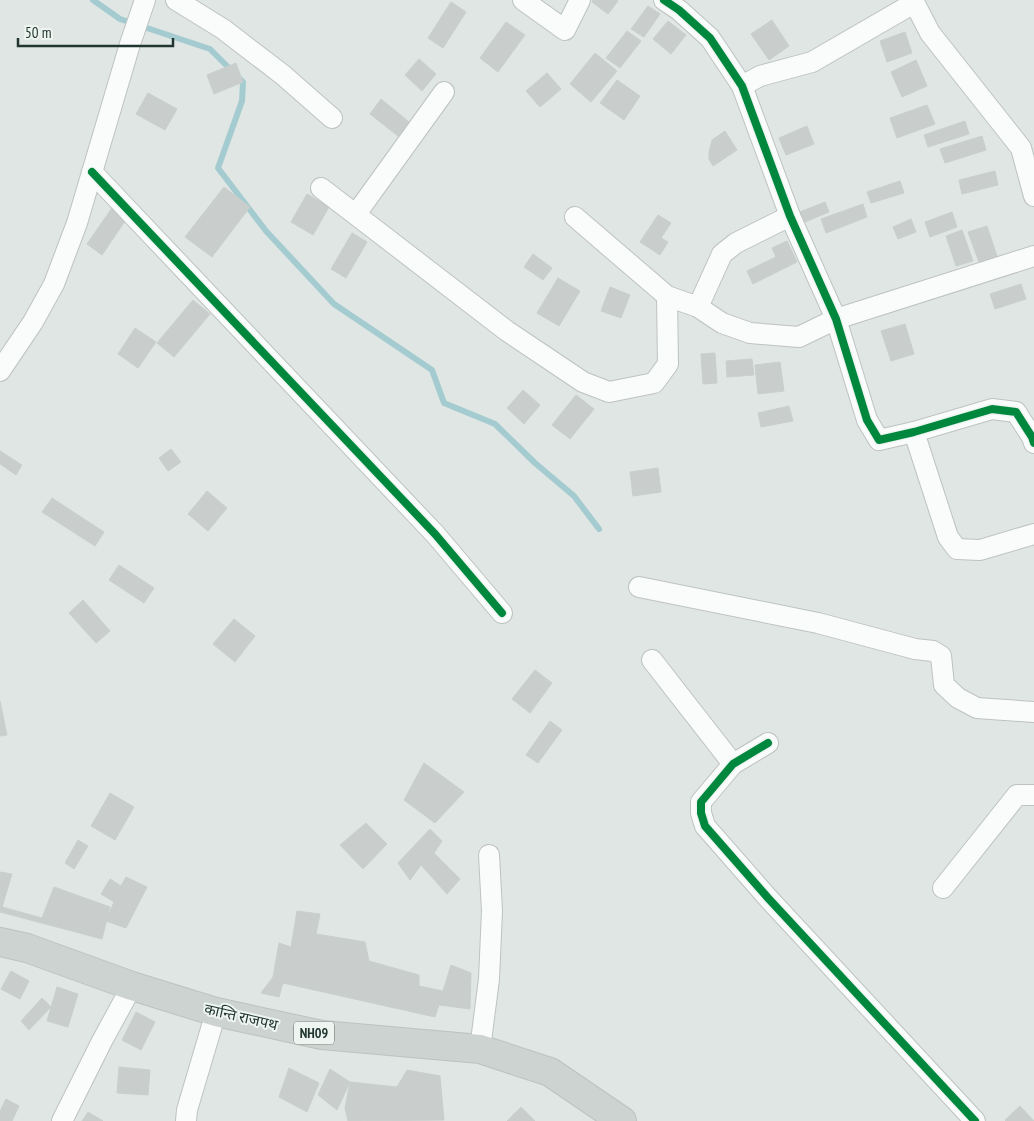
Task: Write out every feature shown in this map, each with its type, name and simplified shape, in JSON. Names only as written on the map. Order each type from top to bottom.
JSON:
[{"type":"main road","name":"कान्ति राजपथ","points":[[0,942],[26,948],[132,986],[216,1012],[322,1035],[480,1049],[550,1072],[622,1121]]},
{"type":"street","points":[[176,0],[223,29],[283,75],[332,118]]},
{"type":"street","points":[[523,0],[565,30],[580,0]]},
{"type":"street","points":[[664,0],[679,10],[710,38],[742,86],[790,216],[836,319],[867,420],[879,440],[914,432],[992,408],[1016,412],[1034,443]]},
{"type":"street","points":[[0,371],[33,322],[54,284],[77,224],[130,44],[145,1]]},
{"type":"street","points":[[742,86],[760,76],[812,62],[913,2],[930,32],[1021,148],[1034,196]]},
{"type":"street","points":[[356,214],[444,92]]},
{"type":"street","points":[[92,172],[435,534],[502,613]]},
{"type":"street","points":[[322,188],[507,331],[584,382],[609,392],[654,383],[668,364],[668,296]]},
{"type":"street","points":[[698,307],[722,254],[736,243],[790,216]]},
{"type":"street","points":[[575,217],[668,296],[698,307],[722,323],[750,333],[798,337],[836,319],[1034,256]]},
{"type":"street","points":[[914,432],[948,537],[957,549],[980,550],[1034,534]]},
{"type":"street","points":[[639,587],[818,623],[915,649],[933,650],[941,656],[944,685],[958,698],[977,708],[1034,712]]},
{"type":"street","points":[[652,660],[733,764]]},
{"type":"street","points":[[768,743],[733,764],[701,802],[701,813],[705,826],[768,898],[975,1121]]},
{"type":"street","points":[[943,888],[1017,796],[1034,795]]},
{"type":"street","points":[[480,1049],[489,979],[492,911],[489,855]]},
{"type":"street","points":[[62,1121],[132,986]]},
{"type":"street","points":[[186,1121],[216,1012]]},
{"type":"building","points":[[593,0],[618,1],[608,14],[592,2]]},
{"type":"building","points":[[451,2],[466,12],[443,48],[428,38]]},
{"type":"building","points":[[648,6],[660,14],[644,37],[631,29]]},
{"type":"building","points":[[772,20],[789,46],[769,60],[751,34]]},
{"type":"building","points":[[668,21],[686,35],[671,54],[653,39]]},
{"type":"building","points":[[506,22],[525,35],[498,72],[480,58]]},
{"type":"building","points":[[627,31],[641,41],[620,68],[606,58]]},
{"type":"building","points":[[905,32],[912,53],[887,62],[880,41]]},
{"type":"building","points":[[595,53],[617,71],[591,102],[570,84]]},
{"type":"building","points":[[419,59],[436,74],[422,91],[405,75]]},
{"type":"building","points":[[916,60],[927,86],[902,97],[891,72]]},
{"type":"building","points":[[236,63],[243,82],[214,94],[207,75]]},
{"type":"building","points":[[547,73],[561,89],[540,107],[526,91]]},
{"type":"building","points":[[617,80],[640,96],[624,120],[600,103]]},
{"type":"building","points":[[148,93],[177,109],[165,130],[136,114]]},
{"type":"building","points":[[381,99],[409,122],[398,136],[370,114]]},
{"type":"building","points":[[927,105],[935,124],[897,138],[890,118]]},
{"type":"building","points":[[965,121],[969,134],[928,147],[924,135]]},
{"type":"building","points":[[807,126],[814,144],[786,155],[779,138]]},
{"type":"building","points":[[725,131],[737,150],[713,166],[709,159],[712,140]]},
{"type":"building","points":[[982,136],[986,150],[945,163],[940,149]]},
{"type":"building","points":[[995,171],[998,185],[962,194],[959,180]]},
{"type":"building","points":[[900,181],[904,193],[871,203],[867,192]]},
{"type":"building","points":[[224,187],[250,207],[212,257],[185,237]]},
{"type":"building","points":[[307,194],[329,207],[313,235],[291,222]]},
{"type":"building","points":[[825,202],[829,212],[805,222],[800,212]]},
{"type":"building","points":[[863,204],[867,217],[826,233],[821,219]]},
{"type":"building","points":[[112,208],[127,218],[102,255],[87,244]]},
{"type":"building","points":[[952,212],[957,227],[930,237],[925,222]]},
{"type":"building","points":[[658,215],[671,223],[661,238],[668,242],[660,255],[640,242]]},
{"type":"building","points":[[911,219],[916,232],[898,239],[893,227]]},
{"type":"building","points":[[987,226],[997,256],[979,262],[968,232]]},
{"type":"building","points":[[962,230],[973,261],[956,266],[946,236]]},
{"type":"building","points":[[352,233],[367,242],[346,278],[331,269]]},
{"type":"building","points":[[787,241],[797,262],[753,284],[747,271],[776,257],[772,248]]},
{"type":"building","points":[[533,254],[552,268],[543,280],[524,267]]},
{"type":"building","points":[[558,278],[580,291],[559,326],[537,313]]},
{"type":"building","points":[[1021,284],[1026,299],[995,309],[990,294]]},
{"type":"building","points":[[610,287],[630,295],[621,318],[601,311]]},
{"type":"building","points":[[193,300],[210,314],[174,357],[157,343]]},
{"type":"building","points":[[905,324],[914,354],[891,361],[881,331]]},
{"type":"building","points":[[135,328],[156,342],[138,368],[118,354]]},
{"type":"building","points":[[715,353],[717,383],[703,384],[701,354]]},
{"type":"building","points":[[752,359],[754,375],[727,377],[726,361]]},
{"type":"building","points":[[780,362],[784,391],[758,394],[755,365]]},
{"type":"building","points":[[523,390],[540,405],[524,424],[507,408]]},
{"type":"building","points":[[576,395],[594,409],[570,439],[552,425]]},
{"type":"building","points":[[789,406],[793,421],[761,427],[758,413]]},
{"type":"building","points":[[171,449],[181,462],[168,471],[159,458]]},
{"type":"building","points":[[0,451],[22,465],[16,475],[0,464]]},
{"type":"building","points":[[658,468],[661,492],[633,496],[630,472]]},
{"type":"building","points":[[207,491],[227,508],[208,531],[188,514]]},
{"type":"building","points":[[52,498],[104,532],[95,546],[42,512]]},
{"type":"building","points":[[119,565],[154,588],[144,603],[109,580]]},
{"type":"building","points":[[83,600],[110,631],[96,643],[69,613]]},
{"type":"building","points":[[234,619],[255,636],[235,662],[213,644]]},
{"type":"building","points":[[535,670],[552,683],[530,713],[512,699]]},
{"type":"building","points":[[0,701],[7,735],[0,736]]},
{"type":"building","points":[[550,721],[562,730],[538,763],[526,755]]},
{"type":"building","points":[[424,763],[464,792],[435,823],[404,800]]},
{"type":"building","points":[[110,793],[134,807],[115,840],[91,826]]},
{"type":"building","points":[[366,823],[387,844],[363,869],[340,845]]},
{"type":"building","points":[[430,829],[442,841],[434,853],[460,879],[447,894],[421,865],[410,880],[398,863]]},
{"type":"building","points":[[78,840],[88,846],[74,869],[65,863]]},
{"type":"building","points":[[0,872],[12,874],[2,907],[42,918],[54,887],[110,907],[102,939],[0,912]]},
{"type":"building","points":[[126,877],[147,887],[126,928],[106,921],[114,902],[101,894],[110,879],[121,886]]},
{"type":"building","points":[[297,911],[320,914],[316,934],[365,942],[369,961],[419,975],[419,986],[443,991],[451,965],[471,973],[470,1009],[439,1005],[435,1017],[283,983],[279,997],[261,993],[273,977],[279,943],[291,947]]},
{"type":"building","points":[[11,971],[29,981],[20,999],[1,989]]},
{"type":"building","points":[[57,987],[78,994],[68,1027],[47,1021]]},
{"type":"building","points":[[42,998],[51,1007],[29,1030],[21,1021]]},
{"type":"building","points":[[136,1012],[155,1022],[141,1050],[122,1040]]},
{"type":"building","points":[[119,1067],[150,1070],[148,1095],[117,1093]]},
{"type":"building","points":[[289,1068],[319,1083],[307,1112],[279,1097]]},
{"type":"building","points":[[330,1069],[350,1082],[337,1110],[318,1095]]},
{"type":"building","points":[[407,1070],[440,1076],[444,1120],[348,1121],[345,1108],[350,1082],[397,1087]]},
{"type":"building","points":[[6,1099],[19,1106],[12,1121],[0,1121],[0,1111]]},
{"type":"building","points":[[1020,1106],[1034,1121],[1005,1120]]},
{"type":"building","points":[[521,1107],[535,1121],[507,1121]]},
{"type":"building","points":[[88,1112],[103,1121],[82,1121]]},
{"type":"waterway","points":[[93,0],[120,19],[210,49],[243,82],[242,101],[218,168],[266,231],[334,304],[432,370],[444,403],[495,424],[535,463],[574,496],[599,529]]},
{"type":"cycle path","points":[[664,0],[679,10],[710,38],[742,86],[790,216],[836,319],[867,420],[879,440],[914,432],[992,409],[1016,412],[1034,443]]},
{"type":"cycle path","points":[[92,172],[435,534],[502,613]]},
{"type":"cycle path","points":[[768,743],[733,764],[701,802],[701,813],[705,826],[768,898],[975,1121]]}]
